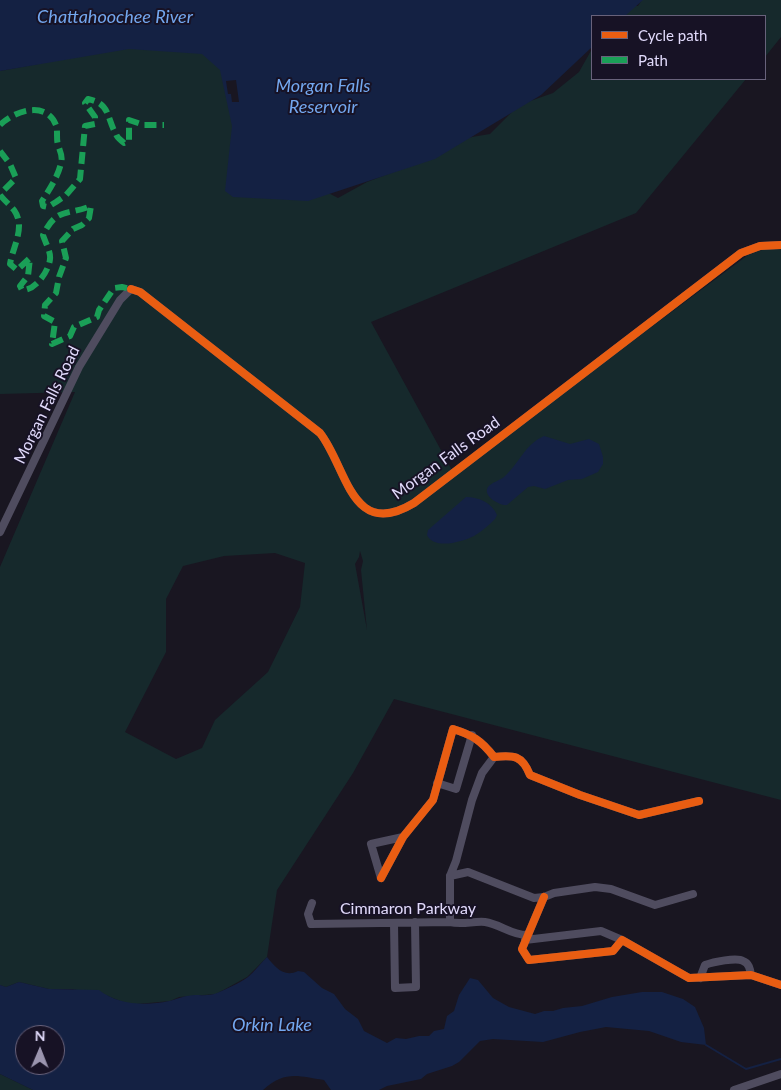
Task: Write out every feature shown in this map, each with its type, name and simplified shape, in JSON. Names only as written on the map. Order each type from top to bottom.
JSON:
[{"type":"street","name":"Morgan Falls Road","points":[[0,532],[79,367],[120,300],[131,289],[140,292],[320,433],[327,441],[343,480],[352,492],[367,508],[387,514],[397,512],[414,503],[741,253],[760,246],[781,245]]},
{"type":"street","points":[[403,837],[372,844],[381,878],[403,837],[433,800],[436,783],[453,729],[472,735],[486,746],[494,757]]},
{"type":"street","points":[[436,783],[456,789],[472,735]]},
{"type":"street","points":[[450,922],[450,876],[456,861],[472,800],[482,773],[494,757],[506,756],[516,758],[525,763],[530,775],[580,795],[639,815],[698,801]]},
{"type":"street","points":[[450,876],[468,872],[534,898],[554,893],[594,888],[611,889],[655,904],[693,894]]},
{"type":"street","points":[[544,897],[522,949],[529,960],[613,951],[622,940]]},
{"type":"street","name":"Cimmaron Parkway","points":[[312,903],[308,914],[311,924],[450,922],[459,924],[486,922],[526,938]]},
{"type":"street","points":[[394,923],[395,988],[402,988],[416,987],[415,922]]},
{"type":"street","points":[[526,938],[601,931],[622,940],[689,978],[751,975],[781,985]]},
{"type":"street","points":[[700,978],[705,965],[712,962],[739,959],[745,961],[749,966],[751,975]]},
{"type":"street","points":[[734,1090],[781,1074]]},
{"type":"green space","points":[[642,0],[781,0],[781,37],[766,56],[766,15],[612,15],[618,6],[638,6]]},
{"type":"green space","points":[[202,33],[313,185],[338,198],[367,182],[409,166],[448,141],[490,134],[519,105],[553,93],[579,72],[591,51],[591,80],[745,80],[636,213],[371,322],[454,474],[748,255],[781,243],[781,800],[394,699],[353,773],[277,890],[267,957],[247,977],[216,994],[179,997],[170,1001],[137,1004],[128,1004],[105,995],[72,989],[49,989],[19,982],[6,987],[0,985],[0,567],[75,392],[0,394],[0,71]],"holes":[[[360,551],[363,561],[361,570],[367,630],[355,564]],[[275,553],[305,563],[300,607],[268,672],[215,720],[202,748],[176,759],[125,732],[166,652],[166,599],[183,566],[224,556]]]},
{"type":"green space","points":[[0,1074],[33,1090],[0,1090]]},
{"type":"water","name":"Morgan Falls Reservoir","points":[[0,0],[643,0],[626,15],[591,15],[591,48],[541,95],[435,159],[308,201],[233,197],[225,191],[232,126],[220,70],[202,54],[129,49],[0,71]]},
{"type":"water","points":[[544,436],[570,444],[589,439],[599,444],[603,464],[598,472],[582,479],[568,480],[545,489],[534,486],[528,487],[507,505],[493,500],[487,494],[488,487],[504,477],[527,449]]},
{"type":"water","points":[[466,497],[476,498],[492,507],[497,515],[495,519],[477,534],[463,540],[442,543],[431,540],[427,535],[428,530]]},
{"type":"water","name":"Orkin Lake","points":[[267,957],[277,968],[284,972],[304,972],[322,988],[334,994],[345,1009],[358,1019],[364,1031],[387,1043],[396,1038],[406,1039],[429,1036],[434,1031],[444,1029],[447,1016],[454,1011],[459,995],[470,978],[478,980],[493,998],[509,1007],[535,1014],[582,1006],[612,997],[642,992],[662,992],[683,999],[695,1007],[704,1028],[706,1045],[681,1042],[649,1031],[606,1027],[543,1042],[493,1039],[480,1041],[459,1062],[452,1066],[427,1074],[421,1079],[387,1086],[379,1090],[331,1090],[324,1080],[292,1076],[278,1079],[263,1090],[33,1090],[0,1074],[0,985],[6,987],[19,982],[49,989],[99,990],[115,999],[132,1003],[151,1004],[195,995],[215,994],[248,977]]},
{"type":"pier","points":[[236,80],[239,102],[232,102],[231,94],[228,94],[226,81]]},
{"type":"waterway","points":[[706,1045],[746,1069],[781,1059]]},
{"type":"marked path","points":[[0,125],[13,116],[30,110],[45,112],[56,125],[57,142],[62,160],[56,178],[42,201],[43,206],[48,207],[66,195],[80,179],[85,126],[95,124],[95,117],[85,103],[88,99],[101,104],[107,112],[118,138],[124,143],[129,141],[129,120],[144,125],[164,125]]},
{"type":"marked path","points":[[0,151],[10,164],[16,178],[0,194]]},
{"type":"marked path","points":[[0,195],[14,210],[19,223],[18,237],[10,264],[17,270],[30,258],[28,276],[20,286],[22,290],[36,284],[47,269],[50,256],[43,235],[48,226],[58,216],[91,206],[89,218],[82,225],[73,229],[62,241],[66,258],[59,277],[56,293],[45,305],[44,316],[55,322],[52,344],[70,336],[74,327],[97,317],[99,310],[114,288],[131,289]]},
{"type":"cycle path","points":[[131,289],[140,292],[320,433],[345,480],[364,507],[377,513],[393,512],[414,503],[741,253],[760,246],[781,245]]},
{"type":"cycle path","points":[[381,878],[403,837],[433,800],[453,729],[476,739],[494,757],[507,756],[520,760],[524,763],[530,775],[580,795],[639,815],[699,801]]},
{"type":"cycle path","points":[[544,897],[522,949],[529,960],[613,951],[622,940],[689,978],[751,975],[781,985]]},
{"type":"water label","name":"Chattahoochee River","points":[[115,17]]}]
